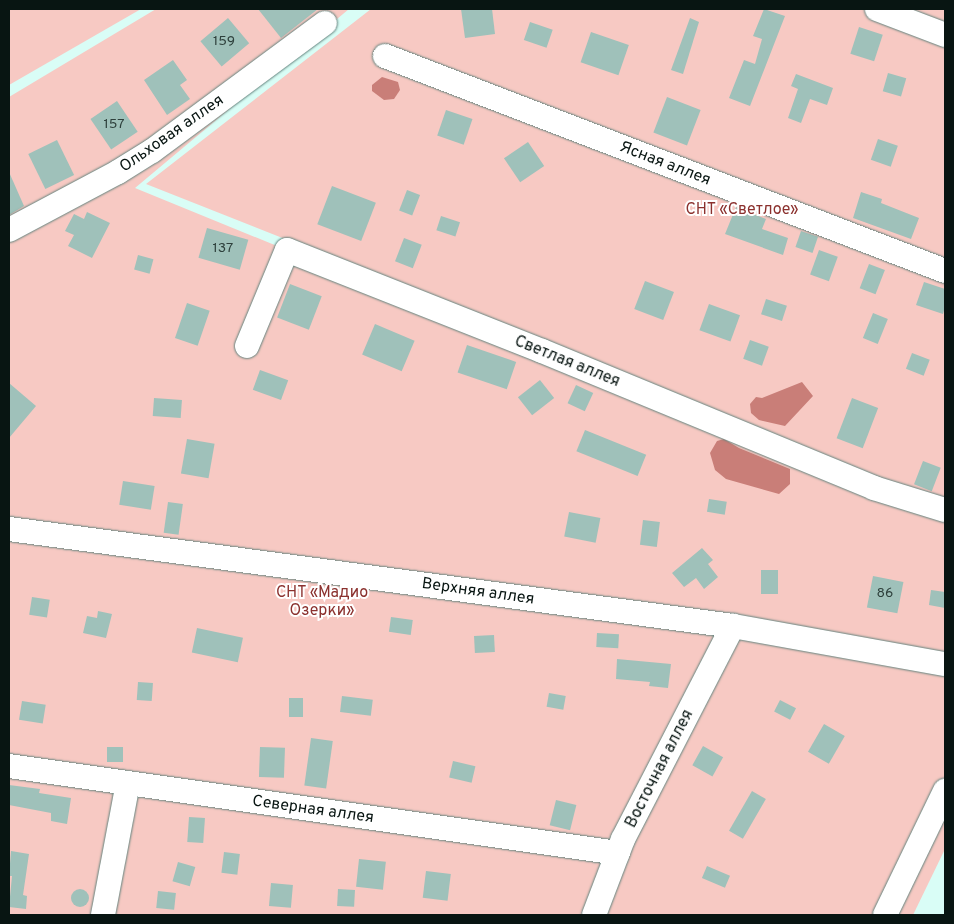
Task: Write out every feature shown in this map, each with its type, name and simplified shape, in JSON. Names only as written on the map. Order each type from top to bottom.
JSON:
[{"type":"street","points":[[877,9],[945,35]]},
{"type":"street","name":"Ольховая аллея","points":[[9,230],[118,172],[152,151],[325,23]]},
{"type":"street","name":"Ясная аллея","points":[[385,56],[945,271]]},
{"type":"street","name":"Светлая аллея","points":[[247,346],[287,250],[551,355],[874,488],[945,510]]},
{"type":"street","name":"Верхняя аллея","points":[[9,529],[733,626],[945,664]]},
{"type":"street","name":"Восточная аллея","points":[[594,915],[618,854],[733,626]]},
{"type":"street","name":"Северная аллея","points":[[9,766],[618,854]]},
{"type":"street","points":[[103,915],[128,783]]},
{"type":"street","points":[[884,915],[945,791]]},
{"type":"green space","points":[[9,9],[141,9],[9,85]]},
{"type":"green space","name":"СНТ «Мадио Озерки»","points":[[156,9],[349,9],[135,188],[857,483],[548,343],[146,184],[371,9],[945,9],[945,801],[889,915],[9,915],[9,97]]},
{"type":"green space","points":[[945,808],[945,849],[913,915],[893,915]]},
{"type":"shaded area","points":[[382,77],[398,82],[400,90],[394,99],[384,100],[372,91],[372,85]]},
{"type":"shaded area","points":[[802,382],[813,396],[785,426],[759,420],[751,413],[750,404],[756,397],[762,398]]},
{"type":"shaded area","points":[[724,439],[739,448],[790,469],[790,484],[779,494],[726,479],[715,470],[710,453],[717,441]]},
{"type":"building","points":[[258,9],[318,9],[281,38]]},
{"type":"building","points":[[461,9],[492,9],[495,34],[465,38]]},
{"type":"building","points":[[764,9],[785,16],[750,106],[729,98],[744,60],[755,64],[762,39],[753,36]]},
{"type":"building","points":[[228,18],[249,43],[222,66],[200,41]]},
{"type":"building","points":[[690,18],[699,22],[683,74],[671,70]]},
{"type":"building","points":[[530,22],[553,30],[547,48],[524,40]]},
{"type":"building","points":[[859,27],[883,35],[874,61],[850,54]]},
{"type":"building","points":[[591,32],[629,45],[618,75],[581,62]]},
{"type":"building","points":[[173,60],[187,80],[180,85],[190,99],[167,115],[144,80]]},
{"type":"building","points":[[888,73],[906,78],[901,97],[883,91]]},
{"type":"building","points":[[796,74],[833,88],[827,105],[810,99],[801,123],[788,118],[798,89],[791,86]]},
{"type":"building","points":[[667,97],[701,110],[687,145],[653,132]]},
{"type":"building","points":[[117,101],[138,132],[111,150],[90,119]]},
{"type":"building","points":[[446,110],[472,119],[464,145],[437,136]]},
{"type":"building","points":[[878,139],[898,146],[891,167],[871,160]]},
{"type":"building","points":[[57,140],[74,175],[45,189],[28,154]]},
{"type":"building","points":[[528,142],[544,166],[520,182],[504,158]]},
{"type":"building","points":[[9,172],[24,206],[9,215]]},
{"type":"building","points":[[332,186],[376,203],[361,241],[317,224]]},
{"type":"building","points":[[407,190],[420,195],[412,216],[399,211]]},
{"type":"building","points":[[861,192],[882,199],[881,203],[919,218],[911,239],[853,218]]},
{"type":"building","points":[[736,207],[766,219],[762,229],[788,238],[783,255],[725,234]]},
{"type":"building","points":[[87,212],[110,223],[92,258],[68,246],[74,235],[65,231],[74,214],[84,219]]},
{"type":"building","points":[[441,216],[460,222],[455,236],[436,230]]},
{"type":"building","points":[[207,228],[248,240],[240,270],[198,258]]},
{"type":"building","points":[[801,231],[818,237],[812,253],[795,247]]},
{"type":"building","points":[[404,238],[422,245],[413,268],[395,261]]},
{"type":"building","points":[[819,250],[838,257],[829,281],[810,274]]},
{"type":"building","points":[[138,255],[153,259],[150,274],[134,269]]},
{"type":"building","points":[[869,264],[885,270],[876,294],[860,288]]},
{"type":"building","points":[[645,281],[674,292],[663,320],[634,309]]},
{"type":"building","points":[[924,282],[945,289],[943,314],[916,305]]},
{"type":"building","points":[[290,284],[322,296],[309,330],[277,318]]},
{"type":"building","points":[[766,299],[787,306],[782,321],[761,314]]},
{"type":"building","points":[[187,303],[210,311],[198,346],[175,338]]},
{"type":"building","points":[[709,304],[740,315],[730,342],[699,330]]},
{"type":"building","points":[[873,313],[888,319],[878,344],[863,338]]},
{"type":"building","points":[[375,324],[415,341],[402,371],[362,354]]},
{"type":"building","points":[[750,340],[769,347],[762,366],[743,359]]},
{"type":"building","points":[[467,345],[516,362],[507,389],[458,372]]},
{"type":"building","points":[[912,353],[930,360],[924,376],[906,369]]},
{"type":"building","points":[[260,370],[288,380],[281,400],[253,390]]},
{"type":"building","points":[[540,380],[554,398],[532,415],[518,397]]},
{"type":"building","points":[[9,383],[36,406],[9,438]]},
{"type":"building","points":[[576,385],[593,393],[585,411],[568,403]]},
{"type":"building","points":[[154,398],[182,400],[181,418],[153,416]]},
{"type":"building","points":[[852,398],[878,408],[863,448],[837,438]]},
{"type":"building","points":[[585,430],[646,455],[638,476],[576,451]]},
{"type":"building","points":[[187,439],[215,444],[208,478],[181,473]]},
{"type":"building","points":[[923,461],[941,468],[932,491],[914,484]]},
{"type":"building","points":[[123,481],[155,486],[151,510],[119,505]]},
{"type":"building","points":[[709,499],[727,502],[725,515],[707,512]]},
{"type":"building","points":[[168,502],[183,504],[179,535],[164,533]]},
{"type":"building","points":[[569,512],[600,518],[596,543],[564,537]]},
{"type":"building","points":[[643,520],[660,522],[657,547],[640,545]]},
{"type":"building","points":[[702,548],[713,560],[708,564],[718,577],[704,589],[696,578],[684,587],[672,573]]},
{"type":"building","points":[[761,570],[778,570],[778,594],[761,594]]},
{"type":"building","points":[[873,576],[903,582],[897,613],[867,607]]},
{"type":"building","points":[[931,590],[945,592],[945,608],[929,605]]},
{"type":"building","points":[[32,597],[50,600],[47,618],[29,615]]},
{"type":"building","points":[[98,611],[112,614],[106,638],[83,633],[87,616],[97,618]]},
{"type":"building","points":[[391,617],[413,620],[411,635],[389,632]]},
{"type":"building","points":[[197,628],[243,638],[238,662],[192,652]]},
{"type":"building","points":[[597,633],[619,634],[618,648],[596,647]]},
{"type":"building","points":[[494,635],[495,652],[475,653],[474,636]]},
{"type":"building","points":[[617,659],[671,664],[668,688],[649,686],[650,682],[616,679]]},
{"type":"building","points":[[138,682],[153,683],[152,701],[137,700]]},
{"type":"building","points":[[549,693],[566,696],[563,710],[547,707]]},
{"type":"building","points":[[342,696],[373,700],[371,716],[340,712]]},
{"type":"building","points":[[289,698],[303,698],[303,717],[289,717]]},
{"type":"building","points":[[780,700],[796,708],[790,720],[774,712]]},
{"type":"building","points":[[22,701],[46,705],[43,724],[19,720]]},
{"type":"building","points":[[824,724],[845,736],[829,764],[808,752]]},
{"type":"building","points":[[311,738],[333,741],[326,789],[304,786]]},
{"type":"building","points":[[703,746],[723,757],[712,776],[692,765]]},
{"type":"building","points":[[107,747],[123,747],[123,762],[107,762]]},
{"type":"building","points":[[260,747],[285,748],[284,778],[259,777]]},
{"type":"building","points":[[453,761],[475,766],[472,783],[449,778]]},
{"type":"building","points":[[9,785],[40,789],[39,793],[71,798],[67,824],[51,821],[51,813],[9,805]]},
{"type":"building","points":[[752,791],[766,799],[743,839],[729,831]]},
{"type":"building","points":[[556,800],[576,805],[570,830],[550,825]]},
{"type":"building","points":[[189,817],[205,818],[203,843],[187,842]]},
{"type":"building","points":[[11,851],[29,854],[23,895],[27,896],[26,909],[9,907],[12,876],[9,876]]},
{"type":"building","points":[[224,852],[240,854],[237,875],[221,873]]},
{"type":"building","points":[[359,859],[386,862],[383,890],[356,887]]},
{"type":"building","points":[[178,862],[195,867],[190,886],[172,881]]},
{"type":"building","points":[[707,866],[730,876],[725,888],[702,878]]},
{"type":"building","points":[[426,871],[451,874],[448,901],[423,898]]},
{"type":"building","points":[[271,883],[293,885],[291,908],[269,906]]},
{"type":"building","points":[[80,889],[86,892],[89,898],[86,904],[80,907],[74,904],[71,898],[74,892]]},
{"type":"building","points":[[338,889],[355,890],[354,907],[337,906]]},
{"type":"building","points":[[158,891],[176,893],[174,910],[156,908]]},
{"type":"park label","name":"СНТ «Светлое»","points":[[742,210]]}]
